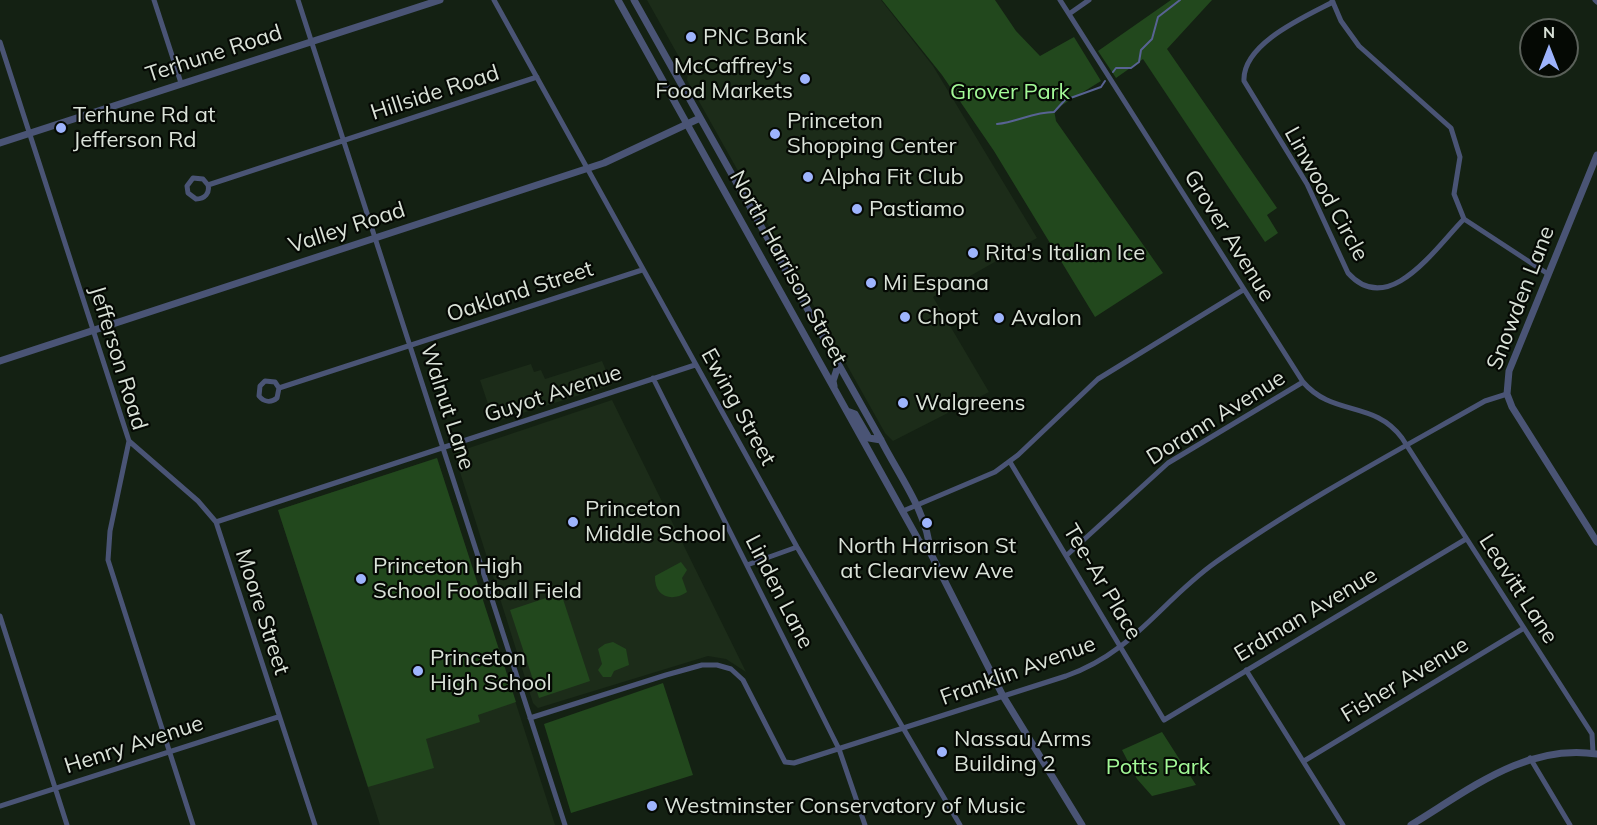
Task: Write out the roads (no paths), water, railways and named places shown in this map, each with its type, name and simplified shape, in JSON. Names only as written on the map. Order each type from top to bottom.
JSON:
[{"type":"street","points":[[154,0],[181,83]]},
{"type":"street","name":"Walnut Lane","points":[[298,0],[565,825]]},
{"type":"street","name":"Terhune Road","points":[[0,143],[440,0]]},
{"type":"street","name":"Ewing Street","points":[[494,0],[797,547],[960,825]]},
{"type":"street","name":"North Harrison Street","points":[[618,0],[919,541],[930,552],[1003,696],[1082,825]]},
{"type":"street","name":"North Harrison Street","points":[[634,0],[895,466],[915,504],[929,539],[930,552]]},
{"type":"street","name":"Grover Avenue","points":[[1060,0],[1303,382],[1327,402],[1380,417],[1396,430],[1407,446]]},
{"type":"street","points":[[1069,14],[1089,0]]},
{"type":"street","points":[[1332,1],[1341,21],[1359,46],[1451,128],[1460,157],[1454,194],[1464,219],[1548,274]]},
{"type":"street","name":"Linwood Circle","points":[[1332,1],[1302,15],[1252,54],[1245,68],[1244,81],[1307,184],[1348,273],[1360,284],[1374,288],[1398,284],[1464,219]]},
{"type":"street","name":"Jefferson Road","points":[[0,42],[129,441],[110,531],[108,560],[193,825]]},
{"type":"street","name":"Hillside Road","points":[[208,185],[537,77]]},
{"type":"street","name":"Valley Road","points":[[0,361],[587,169],[635,150],[700,118]]},
{"type":"street","name":"Snowden Lane","points":[[1597,155],[1509,371],[1507,394],[1515,413],[1597,542]]},
{"type":"street","points":[[197,177],[203,179],[208,185],[206,195],[200,199],[193,198],[187,189],[190,180],[197,177]]},
{"type":"street","name":"Oakland Street","points":[[279,388],[642,270]]},
{"type":"street","points":[[903,511],[915,504],[982,479],[1010,462],[1098,379],[1243,290]]},
{"type":"street","name":"Guyot Avenue","points":[[216,522],[695,365]]},
{"type":"street","points":[[835,390],[833,381],[838,366]]},
{"type":"street","name":"Linden Lane","points":[[653,378],[839,749],[865,825]]},
{"type":"street","points":[[265,381],[275,382],[279,388],[279,395],[274,400],[264,401],[259,396],[259,389],[265,381]]},
{"type":"street","name":"Dorann Avenue","points":[[1067,555],[1168,464],[1303,382]]},
{"type":"street","name":"Franklin Avenue","points":[[530,718],[702,665],[717,665],[731,669],[743,680],[785,762],[794,763],[1003,696],[1089,667],[1122,647],[1184,588],[1217,562],[1407,446],[1485,401],[1507,394]]},
{"type":"street","points":[[847,411],[855,414],[869,438],[881,440]]},
{"type":"street","name":"Moore Street","points":[[129,441],[198,501],[216,522],[315,825]]},
{"type":"street","name":"Leavitt Lane","points":[[1407,446],[1592,734],[1595,753]]},
{"type":"street","name":"Tee-Ar Place","points":[[1010,462],[1164,720]]},
{"type":"street","points":[[885,480],[895,466]]},
{"type":"street","name":"Erdman Avenue","points":[[1164,720],[1466,539]]},
{"type":"street","points":[[747,565],[797,547]]},
{"type":"street","points":[[0,616],[67,825]]},
{"type":"street","name":"Fisher Avenue","points":[[1304,761],[1524,628]]},
{"type":"street","points":[[1246,670],[1343,825]]},
{"type":"street","name":"Henry Avenue","points":[[0,806],[278,717]]},
{"type":"street","points":[[1412,825],[1500,770],[1530,758],[1557,753],[1595,753]]},
{"type":"street","points":[[1530,758],[1570,825]]},
{"type":"waterway","points":[[1113,72],[1116,68],[1131,68],[1139,62],[1141,50],[1152,39],[1158,17],[1180,0]]},
{"type":"waterway","points":[[997,124],[1054,112],[1065,100],[1101,87],[1105,81]]},
{"type":"place","name":"PNC Bank","points":[[691,37]]},
{"type":"place","name":"McCaffrey's Food Markets","points":[[805,79]]},
{"type":"place","name":"Terhune Rd at Jefferson Rd","points":[[61,128]]},
{"type":"place","name":"Princeton Shopping Center","points":[[775,134]]},
{"type":"place","name":"Alpha Fit Club","points":[[808,177]]},
{"type":"place","name":"Pastiamo","points":[[857,209]]},
{"type":"place","name":"Rita's Italian Ice","points":[[973,253]]},
{"type":"place","name":"Mi Espana","points":[[871,283]]},
{"type":"place","name":"Chopt","points":[[905,317]]},
{"type":"place","name":"Avalon","points":[[999,318]]},
{"type":"place","name":"Walgreens","points":[[903,403]]},
{"type":"place","name":"Princeton Middle School","points":[[573,522]]},
{"type":"place","name":"North Harrison St at Clearview Ave","points":[[927,523]]},
{"type":"place","name":"Princeton High School Football Field","points":[[361,579]]},
{"type":"place","name":"Princeton High School","points":[[418,671]]},
{"type":"place","name":"Nassau Arms Building 2","points":[[942,752]]},
{"type":"place","name":"Westminster Conservatory of Music","points":[[652,806]]},
{"type":"park label","name":"Grover Park","points":[[1010,92]]},
{"type":"park label","name":"Potts Park","points":[[1158,767]]}]
